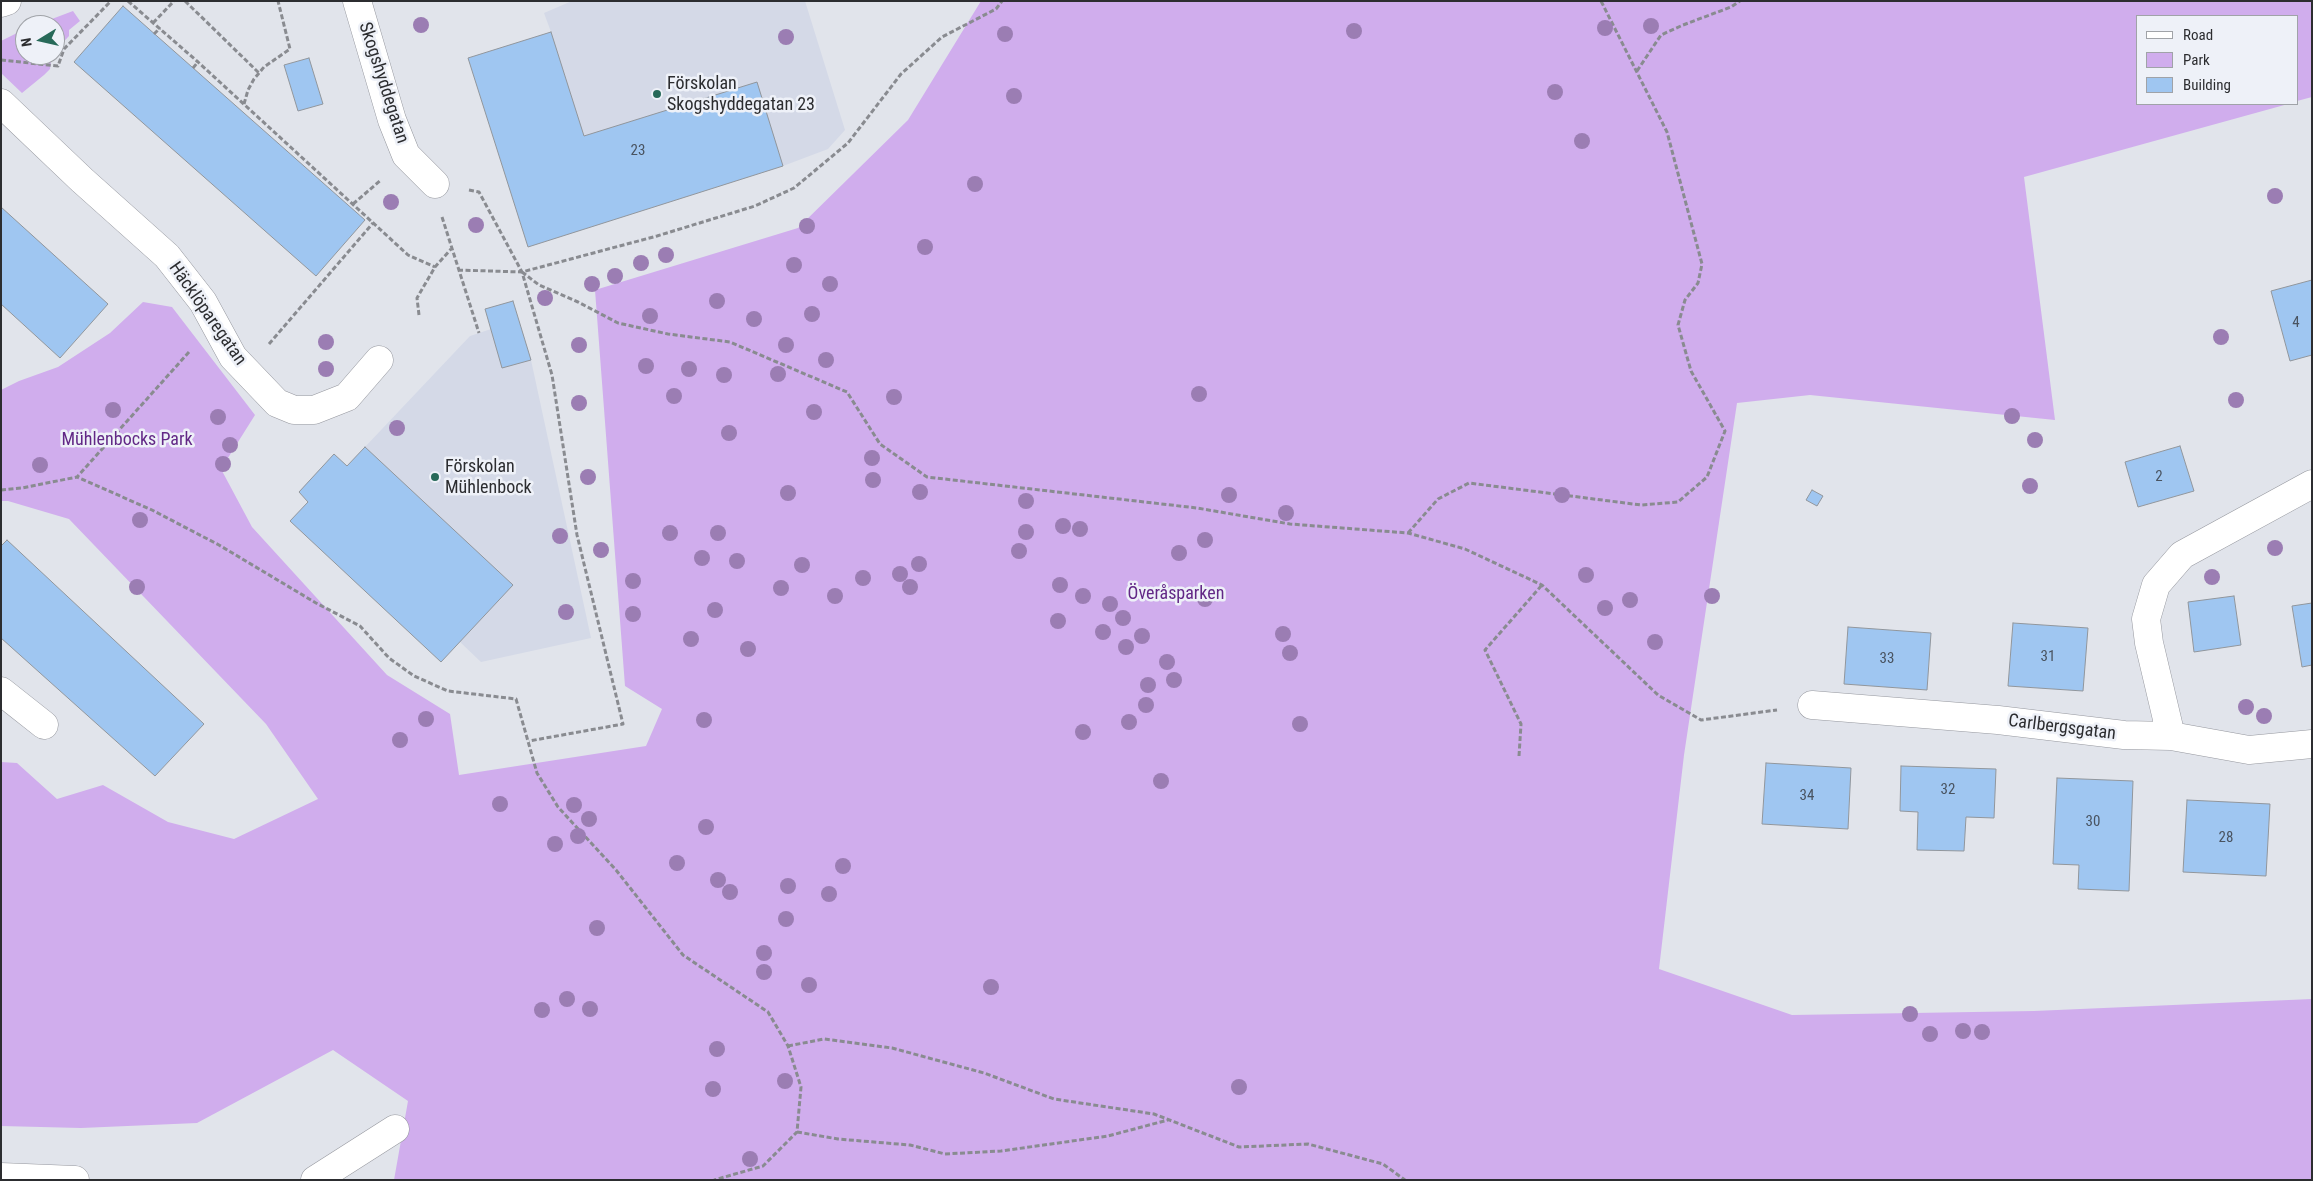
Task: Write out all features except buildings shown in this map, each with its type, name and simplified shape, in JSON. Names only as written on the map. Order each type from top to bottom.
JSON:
[{"type":"street","points":[[1,3],[7,1]]},
{"type":"street","name":"Skogshyddegatan","points":[[357,1],[392,120],[406,155],[435,184]]},
{"type":"street","name":"Häcklöparegatan","points":[[1,103],[82,180],[167,256],[203,302],[233,357],[277,403],[294,410],[314,410],[347,397],[379,360]]},
{"type":"street","points":[[2171,736],[2149,643],[2146,619],[2156,585],[2182,555],[2312,484]]},
{"type":"street","points":[[1,691],[44,725]]},
{"type":"street","name":"Carlbergsgatan","points":[[1812,705],[1998,720],[2124,736],[2171,736],[2249,750],[2312,744]]},
{"type":"street","points":[[315,1180],[394,1129]]},
{"type":"street","points":[[1,1178],[76,1180]]},
{"type":"path","points":[[1,60],[58,66],[64,49],[111,1]]},
{"type":"path","points":[[128,1],[198,62],[331,187],[408,255],[436,267]]},
{"type":"path","points":[[153,23],[174,1]]},
{"type":"path","points":[[185,1],[259,73]]},
{"type":"path","points":[[244,104],[248,90],[259,73],[290,49],[278,1]]},
{"type":"path","points":[[458,270],[522,272],[657,236],[755,206],[794,188],[848,143],[901,74],[942,37],[996,9],[1002,1]]},
{"type":"path","points":[[1408,532],[1438,499],[1469,484],[1641,505],[1678,502],[1707,477],[1725,431],[1691,371],[1678,325],[1685,300],[1698,283],[1702,264],[1667,132],[1601,1]]},
{"type":"path","points":[[1636,71],[1661,35],[1684,24],[1731,7],[1740,1]]},
{"type":"path","points":[[154,34],[160,28]]},
{"type":"path","points":[[193,68],[198,62]]},
{"type":"path","points":[[236,106],[240,101]]},
{"type":"path","points":[[282,147],[285,142]]},
{"type":"path","points":[[435,184],[479,192],[522,272],[552,374],[577,535],[623,724],[529,741]]},
{"type":"path","points":[[246,371],[374,223]]},
{"type":"path","points":[[444,228],[479,333]]},
{"type":"path","points":[[419,315],[417,298],[436,267],[450,249]]},
{"type":"path","points":[[522,272],[539,285],[578,302],[618,323],[668,334],[730,342],[847,392],[880,444],[927,476],[1197,508],[1290,524],[1408,532],[1465,549],[1542,585],[1658,696],[1702,720],[1812,705]]},
{"type":"path","points":[[77,477],[215,323]]},
{"type":"path","points":[[1,490],[22,488],[77,477],[152,510],[219,545],[316,603],[360,626],[389,658],[414,676],[448,691],[516,699],[537,773],[558,808],[616,870],[684,956],[768,1012],[788,1046],[801,1087],[797,1132],[763,1166],[714,1180]]},
{"type":"path","points":[[1519,756],[1521,724],[1485,650],[1542,585]]},
{"type":"path","points":[[788,1046],[824,1038],[892,1048],[984,1073],[1054,1098],[1154,1114],[1239,1147],[1308,1144],[1383,1164],[1405,1180]]},
{"type":"path","points":[[797,1132],[838,1139],[910,1145],[945,1154],[1001,1151],[1108,1136],[1168,1120]]},
{"type":"shaded area","name":"Förskolan Skogshyddegatan 23","points":[[572,1],[805,1],[845,130],[828,149],[783,166],[528,247],[468,58],[551,32],[544,13]]},
{"type":"shaded area","name":"Förskolan Mühlenbock","points":[[513,301],[531,360],[591,638],[481,662],[460,642],[441,662],[290,521],[308,502],[303,487],[334,454],[347,466],[470,336],[491,329],[485,309]]},
{"type":"green space","name":"Överåsparken","points":[[981,1],[2312,1],[2312,97],[2298,101],[2298,15],[2136,15],[2136,105],[2284,105],[2024,177],[2055,420],[1810,395],[1737,403],[1684,755],[1659,969],[1792,1015],[2034,1011],[2312,999],[2312,1180],[394,1180],[408,1101],[333,1050],[197,1123],[81,1128],[1,1126],[1,762],[17,763],[57,799],[103,785],[168,822],[234,839],[318,799],[266,724],[69,519],[8,501],[1,501],[1,390],[19,381],[58,367],[110,333],[143,302],[172,307],[255,415],[221,469],[252,527],[387,675],[450,714],[459,775],[646,746],[662,709],[625,686],[595,290],[798,228],[908,120]]},
{"type":"green space","points":[[73,11],[80,21],[69,30],[69,36],[65,40],[65,15],[62,15]]},
{"type":"green space","points":[[15,34],[15,65],[50,65],[50,69],[22,93],[1,73],[1,41]]},
{"type":"place","name":"Förskolan Skogshyddegatan 23","points":[[657,94]]},
{"type":"place","name":"Förskolan Mühlenbock","points":[[435,477]]},
{"type":"park label","name":"Mühlenbocks Park","points":[[127,440]]}]
